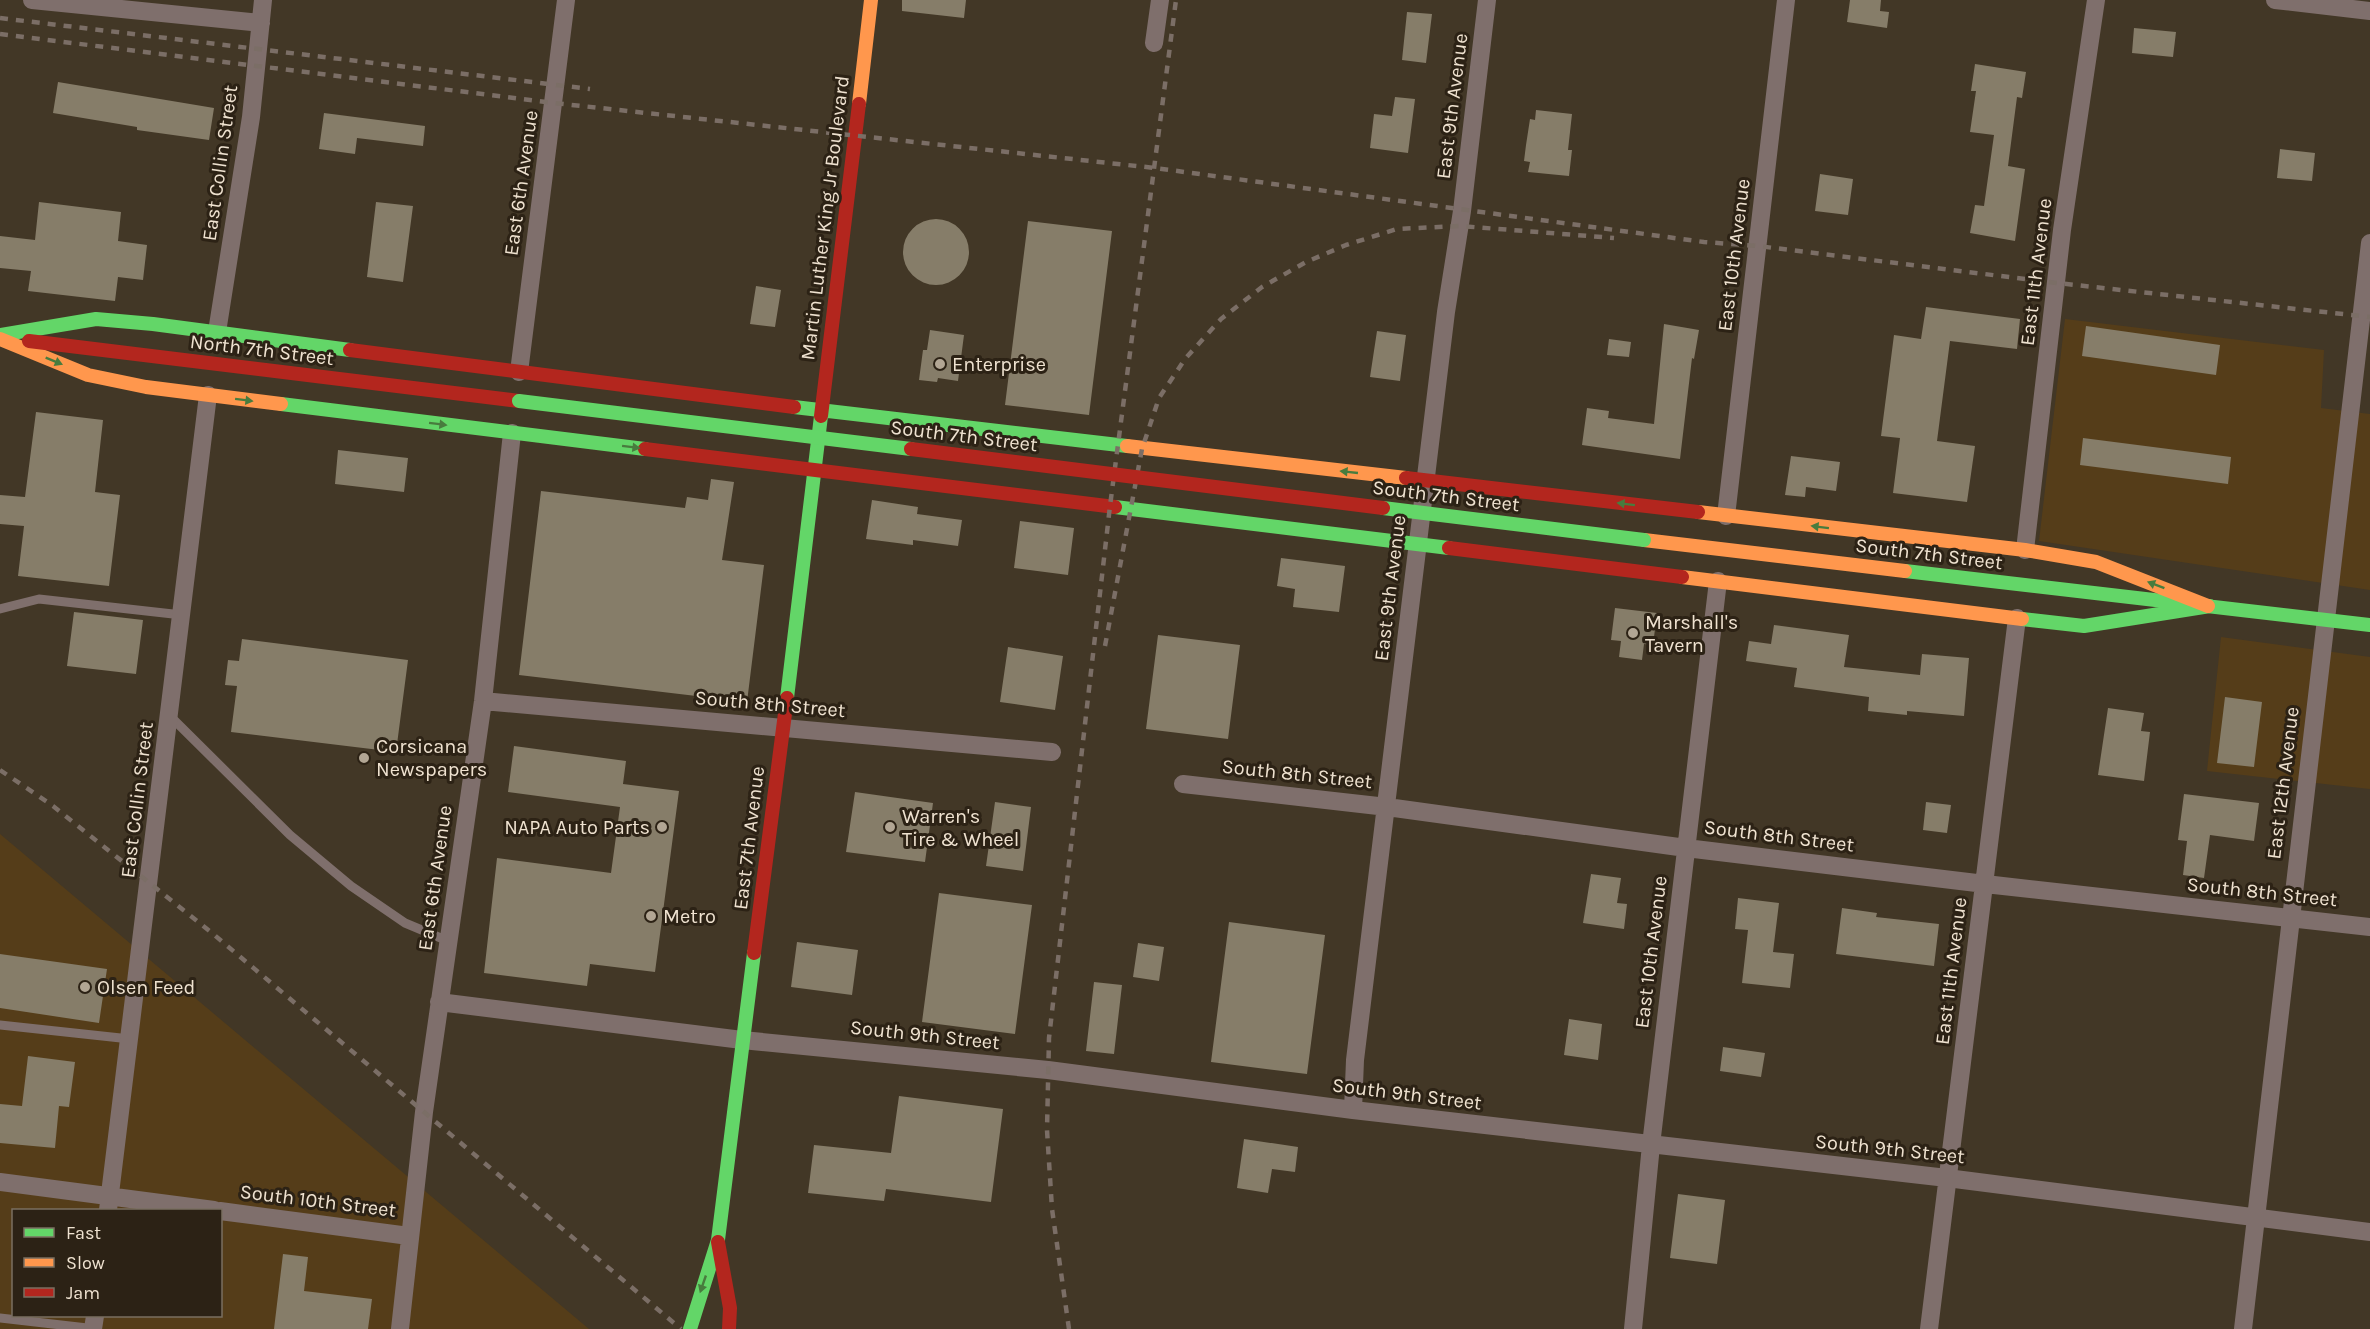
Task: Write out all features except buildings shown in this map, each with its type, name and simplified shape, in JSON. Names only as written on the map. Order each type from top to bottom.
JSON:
[{"type":"main road","name":"Martin Luther King Jr Boulevard","points":[[817,440],[871,0]]},
{"type":"main road","points":[[0,337],[96,319],[218,332],[821,411],[2025,550],[2096,562],[2210,606]]},
{"type":"main road","points":[[0,337],[88,375],[146,387],[2017,618],[2084,626],[2210,606]]},
{"type":"main road","name":"North 7th Street","points":[[0,337],[519,401]]},
{"type":"main road","name":"South 7th Street","points":[[519,401],[1644,540],[2370,625]]},
{"type":"main road","name":"East 7th Avenue","points":[[690,1329],[718,1240],[817,440]]},
{"type":"main road","name":"East 7th Avenue","points":[[718,1240],[730,1308],[729,1329]]},
{"type":"street","points":[[32,0],[261,23]]},
{"type":"street","name":"East Collin Street","points":[[218,332],[251,117],[263,0]]},
{"type":"street","name":"East 6th Avenue","points":[[519,372],[566,0]]},
{"type":"street","points":[[1154,43],[1160,0]]},
{"type":"street","name":"East 9th Avenue","points":[[1353,1110],[1355,1060],[1446,312],[1462,211],[1487,0]]},
{"type":"street","name":"East 10th Avenue","points":[[1726,516],[1786,0]]},
{"type":"street","name":"East 11th Avenue","points":[[2025,550],[2062,230],[2096,0]]},
{"type":"street","points":[[2275,0],[2370,11]]},
{"type":"street","name":"East 12th Avenue","points":[[2243,1329],[2370,243]]},
{"type":"street","name":"East Collin Street","points":[[109,1204],[208,395]]},
{"type":"street","name":"East 6th Avenue","points":[[400,1329],[409,1236],[439,1002],[483,701],[512,433]]},
{"type":"street","name":"East 10th Avenue","points":[[1633,1329],[1651,1145],[1718,581]]},
{"type":"street","name":"East 11th Avenue","points":[[1929,1329],[2017,618]]},
{"type":"street","name":"South 8th Street","points":[[483,701],[1052,752]]},
{"type":"street","name":"South 8th Street","points":[[1183,784],[1387,807],[1686,848],[2370,927]]},
{"type":"street","name":"South 9th Street","points":[[439,1002],[742,1040],[1048,1070],[1353,1110],[1947,1178],[2370,1232]]},
{"type":"street","name":"South 10th Street","points":[[0,1182],[109,1204],[196,1209]]},
{"type":"street","name":"South 10th Street","points":[[222,1211],[409,1236]]},
{"type":"lane","points":[[0,609],[39,599],[182,615]]},
{"type":"lane","points":[[170,716],[290,835],[351,886],[405,923],[448,941]]},
{"type":"lane","points":[[0,1025],[130,1039]]},
{"type":"lane","points":[[0,1318],[95,1325]]},
{"type":"shaded area","points":[[2065,319],[2324,350],[2321,408],[2370,414],[2370,590],[2039,541]]},
{"type":"shaded area","points":[[2221,637],[2370,657],[2370,789],[2207,771]]},
{"type":"shaded area","points":[[0,834],[589,1329],[0,1329]]},
{"type":"railway","points":[[1069,1329],[1052,1209],[1047,1130],[1049,1038],[1110,506],[1176,0]]},
{"type":"railway","points":[[0,18],[590,89]]},
{"type":"railway","points":[[0,34],[554,103],[1155,168],[1704,242],[1758,246],[2057,283],[2370,317]]},
{"type":"railway","points":[[1105,646],[1142,449],[1159,398],[1185,359],[1221,319],[1262,287],[1306,262],[1346,245],[1397,229],[1460,226],[1614,238]]},
{"type":"railway","points":[[0,770],[53,806],[212,933],[681,1329]]},
{"type":"traffic: fast","points":[[0,335],[96,319],[153,324],[350,350]]},
{"type":"traffic: fast","points":[[519,401],[911,449]]},
{"type":"traffic: fast","points":[[281,404],[645,449]]},
{"type":"traffic: fast","points":[[794,407],[1127,446]]},
{"type":"traffic: fast","points":[[787,698],[821,416]]},
{"type":"traffic: fast","points":[[1115,507],[1449,548]]},
{"type":"traffic: fast","points":[[1383,508],[1644,540]]},
{"type":"traffic: fast","points":[[1905,571],[2370,625]]},
{"type":"traffic: fast","points":[[2022,619],[2084,626],[2210,606]]},
{"type":"traffic: fast","points":[[690,1329],[718,1240],[754,953]]},
{"type":"traffic: slow","points":[[859,104],[871,0]]},
{"type":"traffic: slow","points":[[0,339],[88,375],[146,387],[281,404]]},
{"type":"traffic: slow","points":[[1127,446],[1406,478]]},
{"type":"traffic: slow","points":[[1698,512],[2025,550],[2096,562],[2208,606]]},
{"type":"traffic: slow","points":[[1644,540],[1905,571]]},
{"type":"traffic: slow","points":[[1682,577],[2022,619]]},
{"type":"traffic: jam","points":[[821,416],[859,104]]},
{"type":"traffic: jam","points":[[29,341],[519,401]]},
{"type":"traffic: jam","points":[[350,350],[794,407]]},
{"type":"traffic: jam","points":[[645,449],[1115,507]]},
{"type":"traffic: jam","points":[[911,449],[1383,508]]},
{"type":"traffic: jam","points":[[1406,478],[1698,512]]},
{"type":"traffic: jam","points":[[1449,548],[1682,577]]},
{"type":"traffic: jam","points":[[754,953],[787,698]]},
{"type":"traffic: jam","points":[[718,1242],[730,1308],[729,1329]]},
{"type":"place","name":"Enterprise","points":[[940,364]]},
{"type":"place","name":"Marshall's Tavern","points":[[1633,633]]},
{"type":"place","name":"Corsicana Newspapers","points":[[364,758]]},
{"type":"place","name":"NAPA Auto Parts","points":[[662,827]]},
{"type":"place","name":"Warren's Tire & Wheel","points":[[890,827]]},
{"type":"place","name":"Metro","points":[[651,916]]},
{"type":"place","name":"Olsen Feed","points":[[85,987]]}]
